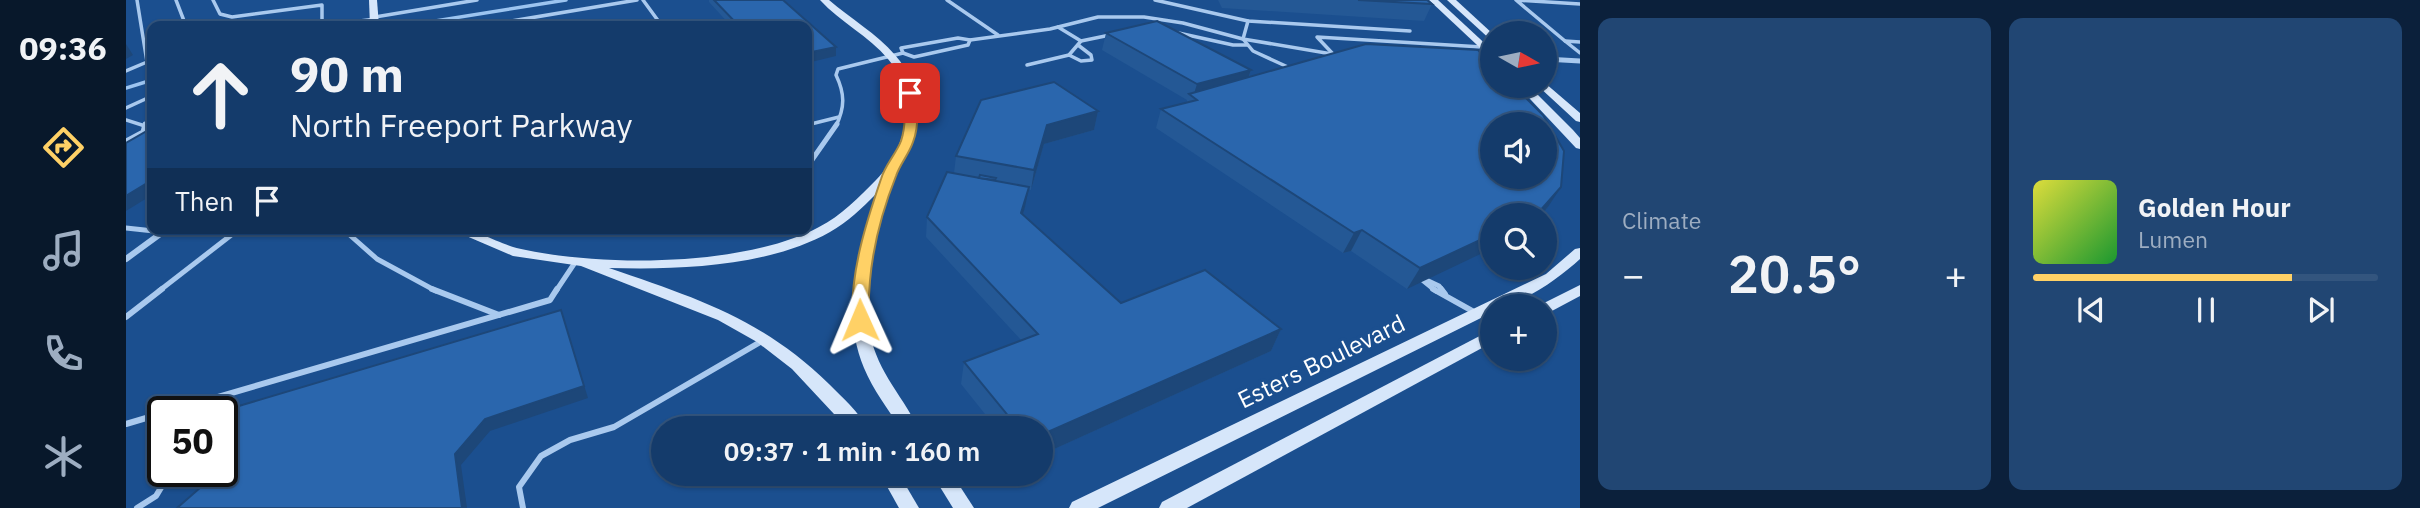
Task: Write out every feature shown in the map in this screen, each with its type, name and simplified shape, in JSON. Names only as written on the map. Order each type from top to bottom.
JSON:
[{"type":"main road","points":[[373,0],[375,20]]},
{"type":"main road","points":[[824,0],[897,55],[910,93],[912,114],[907,141],[889,175],[863,263],[859,290],[860,320],[873,370],[902,416]]},
{"type":"main road","points":[[1433,0],[1480,45]]},
{"type":"main road","points":[[1451,0],[1480,27]]},
{"type":"main road","points":[[1535,98],[1580,146]]},
{"type":"main road","points":[[1556,98],[1580,119]]},
{"type":"main road","points":[[812,234],[841,220],[889,175]]},
{"type":"main road","points":[[473,235],[527,255],[576,261],[671,264],[747,255],[790,244],[809,235]]},
{"type":"main road","name":"Esters Boulevard","points":[[1079,508],[1551,277],[1580,252]]},
{"type":"main road","points":[[576,261],[724,316],[765,339],[819,383],[848,416]]},
{"type":"main road","points":[[1557,302],[1580,290]]},
{"type":"main road","points":[[1169,508],[1480,342]]},
{"type":"main road","points":[[896,486],[909,508]]},
{"type":"main road","points":[[949,486],[964,508]]},
{"type":"street","points":[[1558,60],[1580,61]]},
{"type":"street","points":[[126,259],[159,235]]},
{"type":"lane","points":[[126,71],[147,62],[137,0]]},
{"type":"lane","points":[[176,0],[184,21]]},
{"type":"lane","points":[[213,0],[220,15],[232,17],[322,5],[322,21]]},
{"type":"lane","points":[[427,0],[429,7]]},
{"type":"lane","points":[[375,20],[429,7],[477,0]]},
{"type":"lane","points":[[512,21],[638,0]]},
{"type":"lane","points":[[643,0],[658,21]]},
{"type":"lane","points":[[947,0],[998,35]]},
{"type":"lane","points":[[1154,0],[1248,21],[1410,31]]},
{"type":"lane","points":[[1580,4],[1516,0],[1580,53]]},
{"type":"lane","points":[[897,55],[901,48],[958,38],[970,40],[1058,27],[1098,17],[1144,17],[1205,28],[1243,39],[1341,54]]},
{"type":"lane","points":[[1248,21],[1243,39],[1247,45],[1287,68]]},
{"type":"lane","points":[[1058,27],[1080,43],[1092,60],[1081,61],[1069,55]]},
{"type":"lane","points":[[1173,31],[1233,45],[1247,45]]},
{"type":"lane","points":[[1027,65],[1069,55],[1080,43],[1119,33]]},
{"type":"lane","points":[[1333,54],[1317,37],[1480,47]]},
{"type":"lane","points":[[812,160],[828,139],[844,108],[841,86],[836,75],[838,69],[897,55],[914,57],[968,45],[970,40]]},
{"type":"lane","points":[[1565,41],[1580,41]]},
{"type":"lane","points":[[1326,58],[1333,54]]},
{"type":"lane","points":[[1276,72],[1293,68]]},
{"type":"lane","points":[[126,108],[147,98]]},
{"type":"lane","points":[[812,124],[839,117]]},
{"type":"lane","points":[[126,120],[145,124],[143,132],[126,141]]},
{"type":"lane","points":[[126,228],[147,230]]},
{"type":"lane","points":[[126,317],[231,235]]},
{"type":"lane","points":[[348,235],[355,244],[388,269],[422,286],[499,315]]},
{"type":"lane","points":[[228,396],[550,300],[576,261]]},
{"type":"lane","points":[[1445,294],[1476,313]]},
{"type":"lane","points":[[523,508],[519,487],[541,456],[570,440],[614,427],[765,339]]},
{"type":"lane","points":[[126,424],[147,418]]},
{"type":"lane","points":[[137,508],[156,496],[161,487]]},
{"type":"building","points":[[714,0],[783,0],[807,21],[734,21]]},
{"type":"building","points":[[1358,0],[1427,0],[1432,4]]},
{"type":"building","points":[[1157,21],[1251,70],[1197,84],[1106,33]]},
{"type":"building","points":[[812,26],[836,47],[812,52]]},
{"type":"building","points":[[1366,44],[1478,50],[1480,98],[1526,98],[1540,112],[1480,112],[1480,189],[1557,189],[1557,139],[1564,151],[1561,187],[1547,203],[1480,203],[1480,240],[1420,268],[1362,230],[1354,233],[1161,109],[1197,100],[1189,94]]},
{"type":"building","points":[[1054,82],[1098,111],[1047,125],[1034,170],[956,156],[981,100]]},
{"type":"building","points":[[147,131],[147,183],[126,196],[126,143]]},
{"type":"building","points":[[947,172],[1029,187],[1021,213],[1121,303],[1205,270],[1281,329],[1053,430],[1053,416],[1008,416],[964,362],[1038,334],[927,217]]},
{"type":"building","points":[[980,175],[996,178],[979,178]]},
{"type":"building","points":[[561,310],[584,386],[485,419],[455,454],[462,508],[177,508],[201,487],[238,487],[238,406]]},
{"type":"waterway","points":[[435,21],[566,0]]},
{"type":"waterway","points":[[126,88],[147,82]]},
{"type":"route","points":[[860,320],[859,290],[869,234],[889,175],[907,141],[912,114],[910,93]]}]
